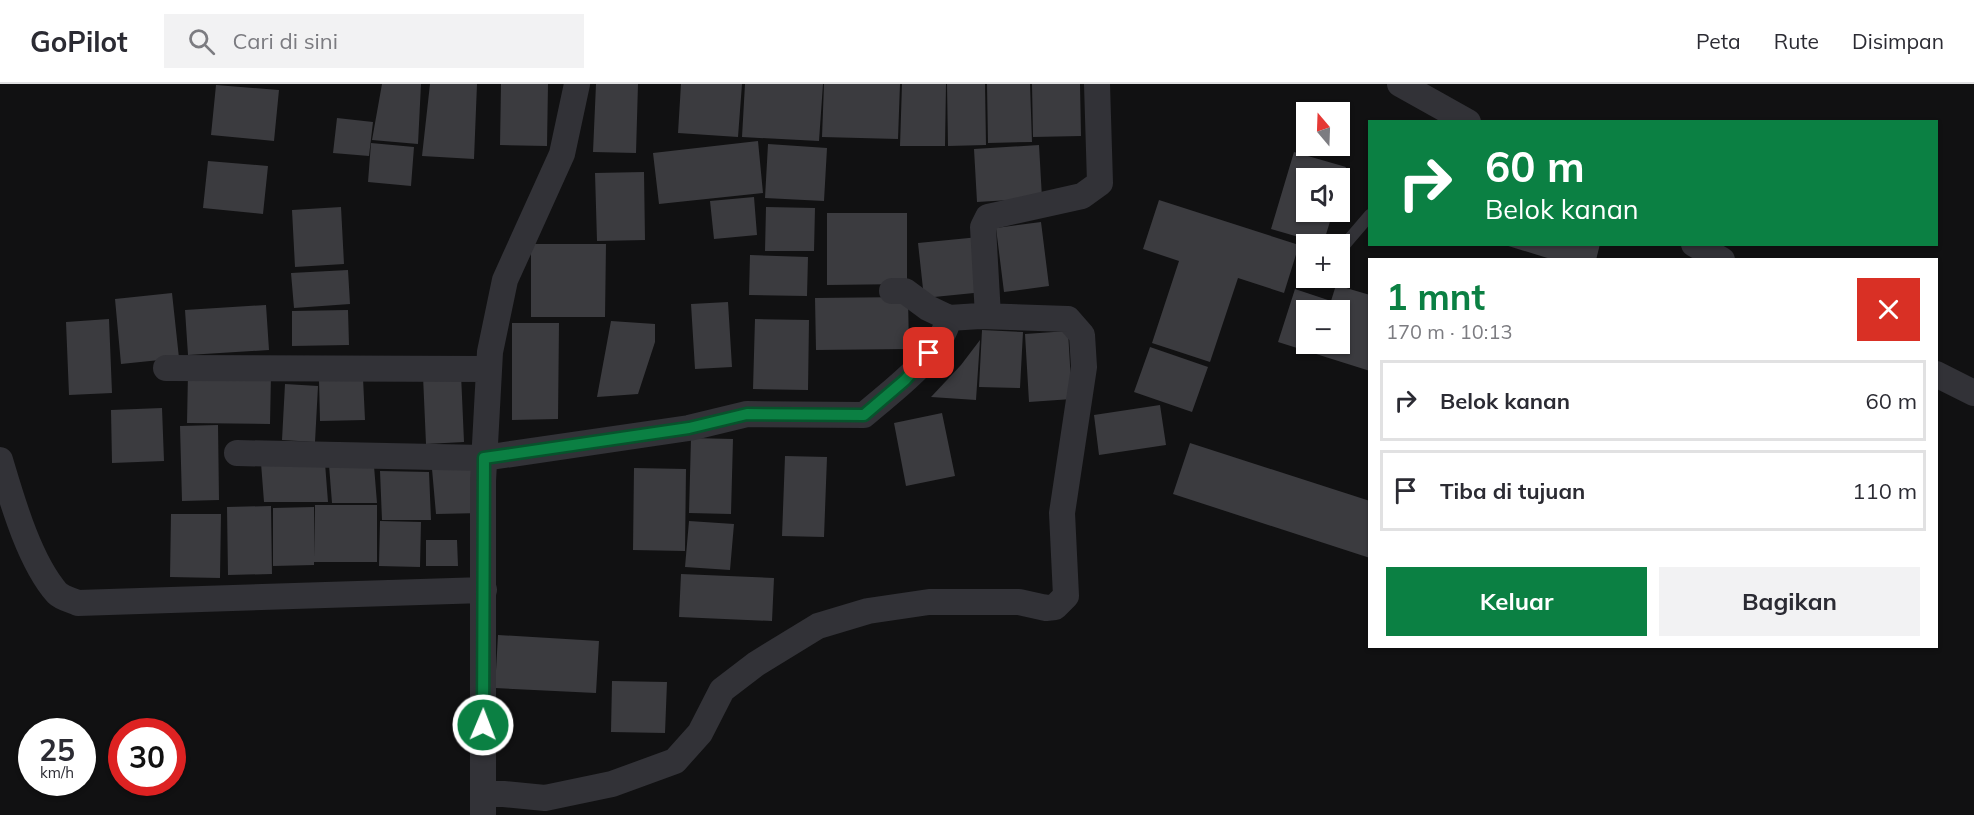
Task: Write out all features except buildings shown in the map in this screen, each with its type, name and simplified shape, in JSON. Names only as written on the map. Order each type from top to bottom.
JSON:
[{"type":"street","points":[[577,84],[562,154],[505,280],[489,369],[484,458],[483,804],[546,798],[612,784],[675,761],[700,733],[722,690],[756,664],[818,626],[868,611],[929,602],[1019,602],[1046,608],[1061,602],[1066,596],[1062,513],[1084,367],[1082,335],[1068,319],[988,316],[949,318],[928,308],[905,291],[892,291]]},
{"type":"street","points":[[988,316],[983,227],[988,218],[997,213],[1012,213],[1076,198],[1100,183],[1097,84]]},
{"type":"street","points":[[1400,84],[1458,119]]},
{"type":"street","points":[[1698,246],[1718,258]]},
{"type":"street","points":[[237,453],[484,458],[689,428],[747,414],[864,415],[905,380],[929,353],[945,331],[949,318]]},
{"type":"street","points":[[166,368],[489,369]]},
{"type":"street","points":[[1938,375],[1974,393]]},
{"type":"street","points":[[0,460],[18,520],[42,569],[58,594],[78,603],[484,590]]},
{"type":"lane","points":[[1350,238],[1368,217]]},
{"type":"route","points":[[483,725],[484,458],[689,428],[747,414],[864,415],[905,380],[929,353]]}]
